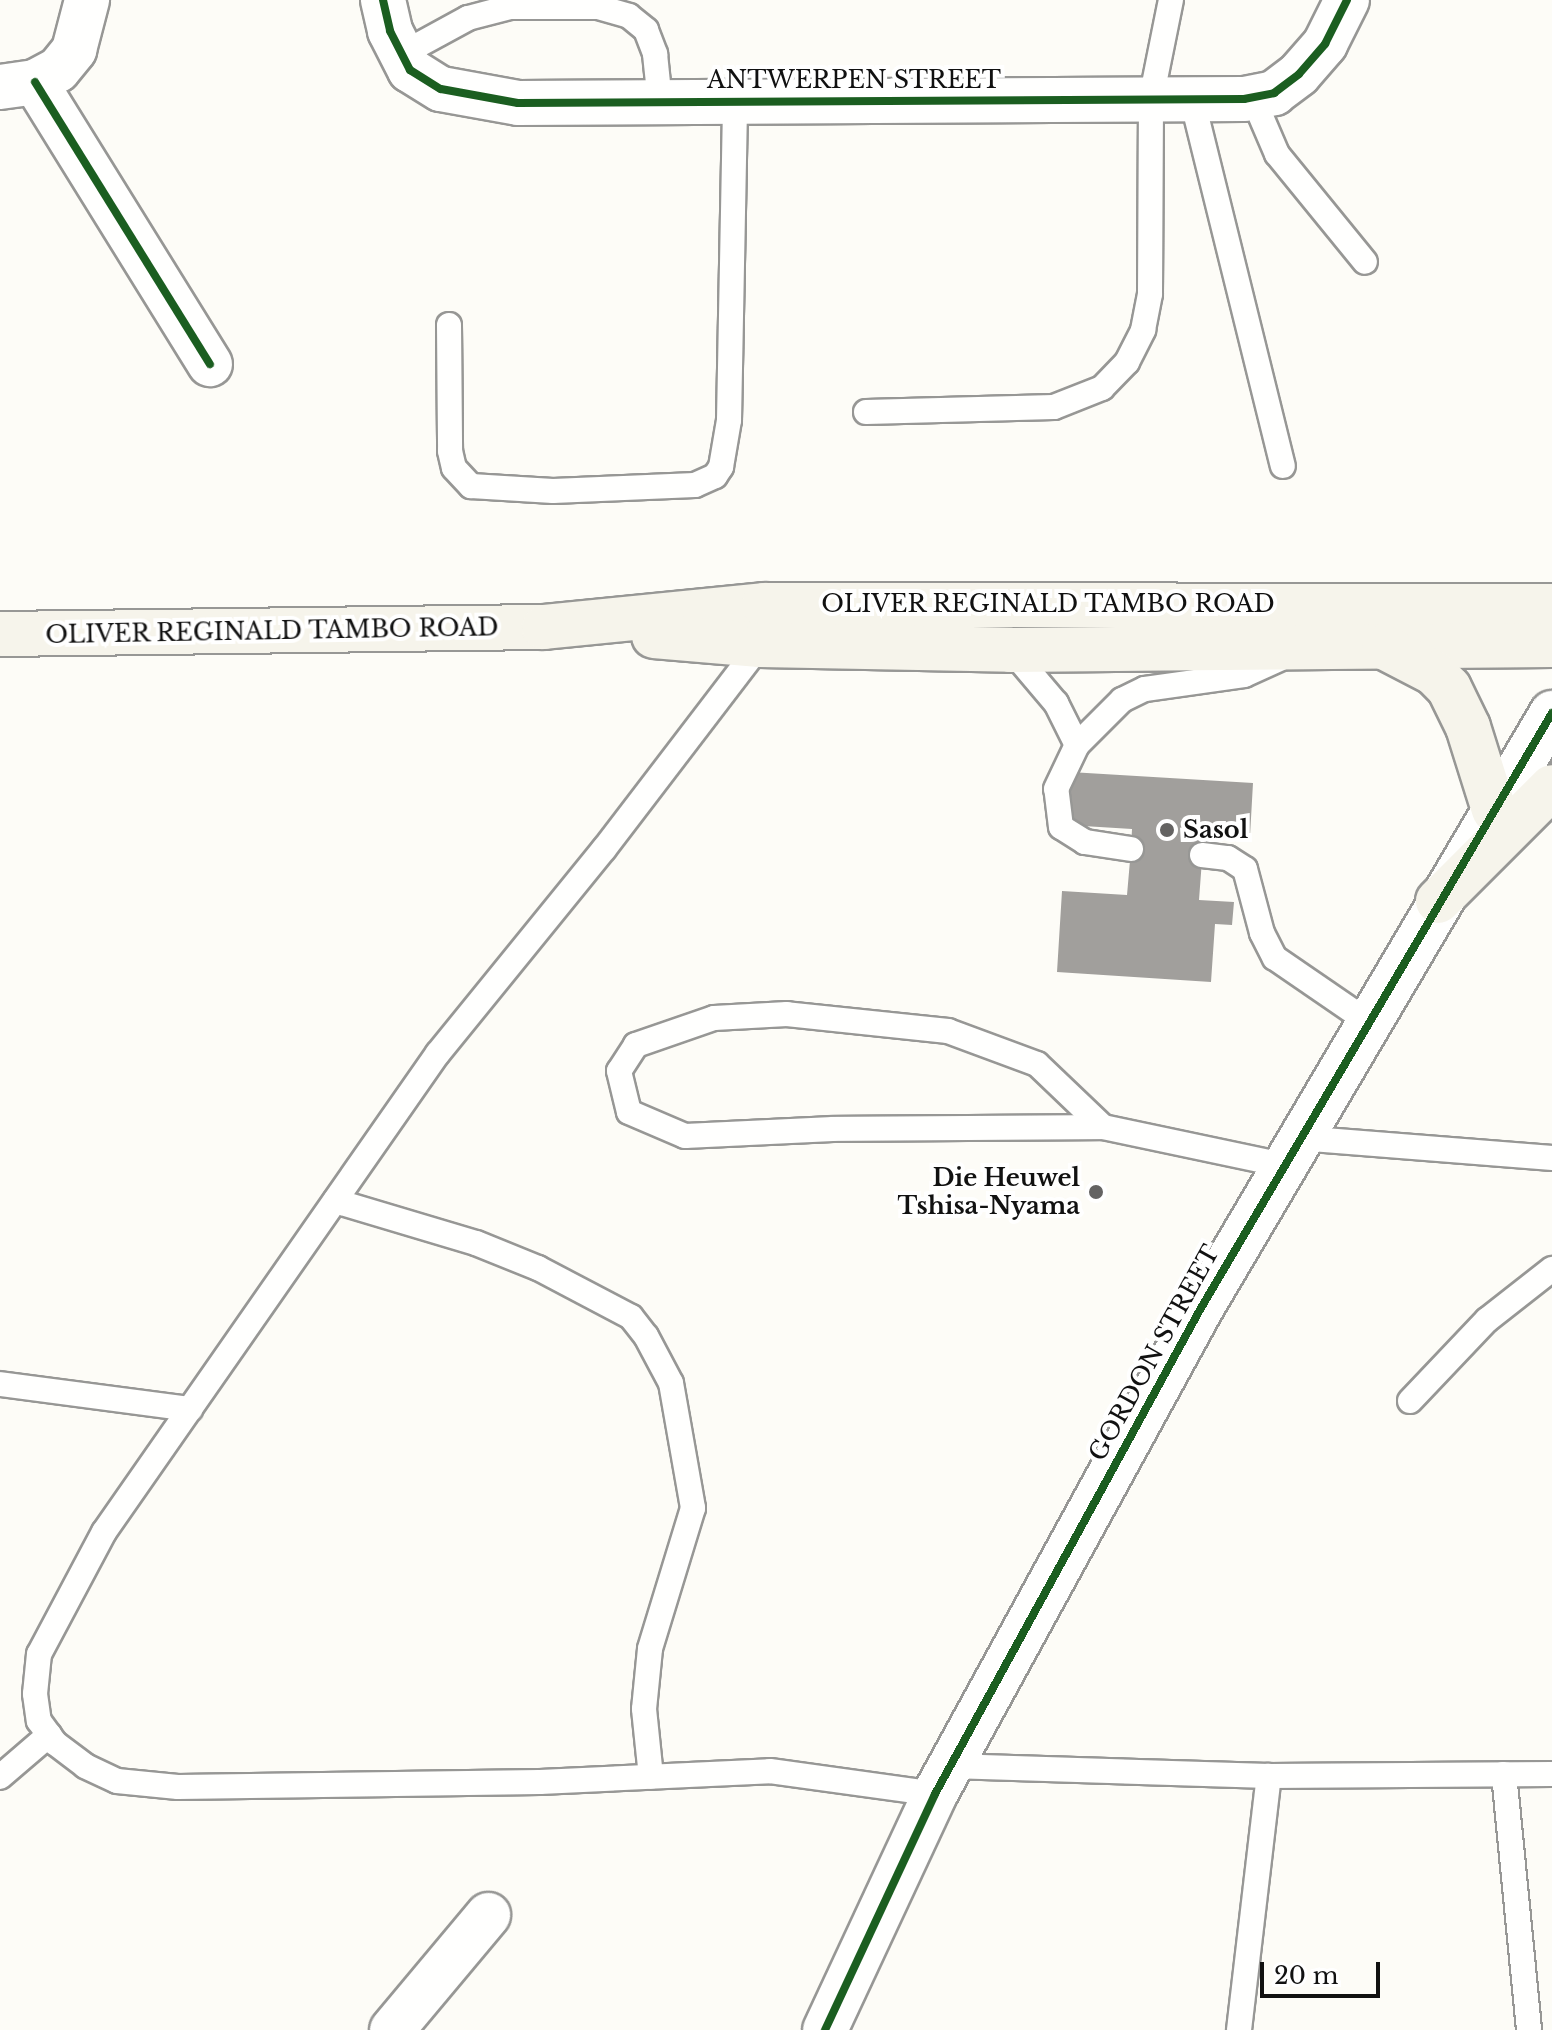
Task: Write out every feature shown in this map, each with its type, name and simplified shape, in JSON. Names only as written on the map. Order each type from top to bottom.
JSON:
[{"type":"main road","name":"OLIVER REGINALD TAMBO ROAD","points":[[0,634],[544,627],[764,605],[1552,606]]},
{"type":"main road","name":"OLIVER REGINALD TAMBO ROAD","points":[[544,627],[760,645],[1011,650],[1552,645]]},
{"type":"main road","points":[[1384,647],[1449,688],[1468,727],[1494,810]]},
{"type":"main road","points":[[1438,901],[1552,787]]},
{"type":"street","points":[[87,0],[74,50],[58,70],[18,84],[210,364]]},
{"type":"street","points":[[383,0],[406,62]]},
{"type":"street","name":"ANTWERPEN STREET","points":[[406,62],[441,89],[477,99],[660,102],[1253,98],[1274,93],[1299,74],[1325,44],[1347,0]]},
{"type":"street","name":"GORDON STREET","points":[[825,2030],[943,1780],[1291,1152],[1552,713]]},
{"type":"street","points":[[392,2030],[488,1915]]},
{"type":"lane","points":[[866,412],[1054,407],[1102,388],[1127,362],[1143,330],[1150,294],[1172,99],[1171,0]]},
{"type":"lane","points":[[406,62],[468,18],[510,7],[598,7],[629,16],[646,30],[655,54],[660,102]]},
{"type":"lane","points":[[1253,98],[1277,154],[1365,262]]},
{"type":"lane","points":[[1172,99],[1283,466]]},
{"type":"lane","points":[[449,325],[450,451],[454,468],[471,486],[600,489],[695,485],[715,476],[721,467],[729,420],[735,101]]},
{"type":"lane","points":[[760,645],[604,849],[438,1053],[104,1532],[39,1654],[35,1694],[39,1721],[49,1735],[85,1766],[117,1781],[178,1787],[651,1777],[770,1771],[943,1780],[1552,1774]]},
{"type":"lane","points":[[1131,849],[1085,842],[1061,827],[1056,789],[1077,745],[1122,700],[1145,689],[1244,675],[1301,648]]},
{"type":"lane","points":[[1011,650],[1056,703],[1077,745]]},
{"type":"lane","points":[[1202,855],[1228,858],[1245,869],[1262,933],[1275,958],[1367,1021]]},
{"type":"lane","points":[[1103,1127],[1037,1064],[948,1031],[787,1014],[714,1018],[636,1045],[619,1071],[629,1112],[685,1136],[833,1129],[1103,1127],[1291,1152],[1552,1158]]},
{"type":"lane","points":[[335,1201],[476,1243],[538,1268],[631,1317],[646,1336],[671,1383],[693,1508],[650,1649],[644,1709],[651,1777]]},
{"type":"lane","points":[[1410,1401],[1487,1320],[1552,1269]]},
{"type":"lane","points":[[0,1384],[190,1409]]},
{"type":"lane","points":[[0,1777],[49,1735]]},
{"type":"lane","points":[[1504,1774],[1529,2030]]},
{"type":"lane","points":[[1239,2030],[1269,1776]]},
{"type":"building","points":[[1070,772],[1253,783],[1250,836],[1204,833],[1199,900],[1234,902],[1232,925],[1215,924],[1211,982],[1057,972],[1062,891],[1127,895],[1131,849],[1132,829],[1067,825]]},
{"type":"cycle path","points":[[383,0],[390,31],[410,70],[441,89],[518,103],[1244,99],[1274,93],[1299,74],[1325,44],[1347,0]]},
{"type":"cycle path","points":[[35,82],[210,364]]},
{"type":"cycle path","points":[[825,2030],[935,1794],[1201,1308],[1552,713]]},
{"type":"place","name":"Sasol","points":[[1167,830]]},
{"type":"place","name":"Die Heuwel Tshisa-Nyama","points":[[1096,1192]]}]
